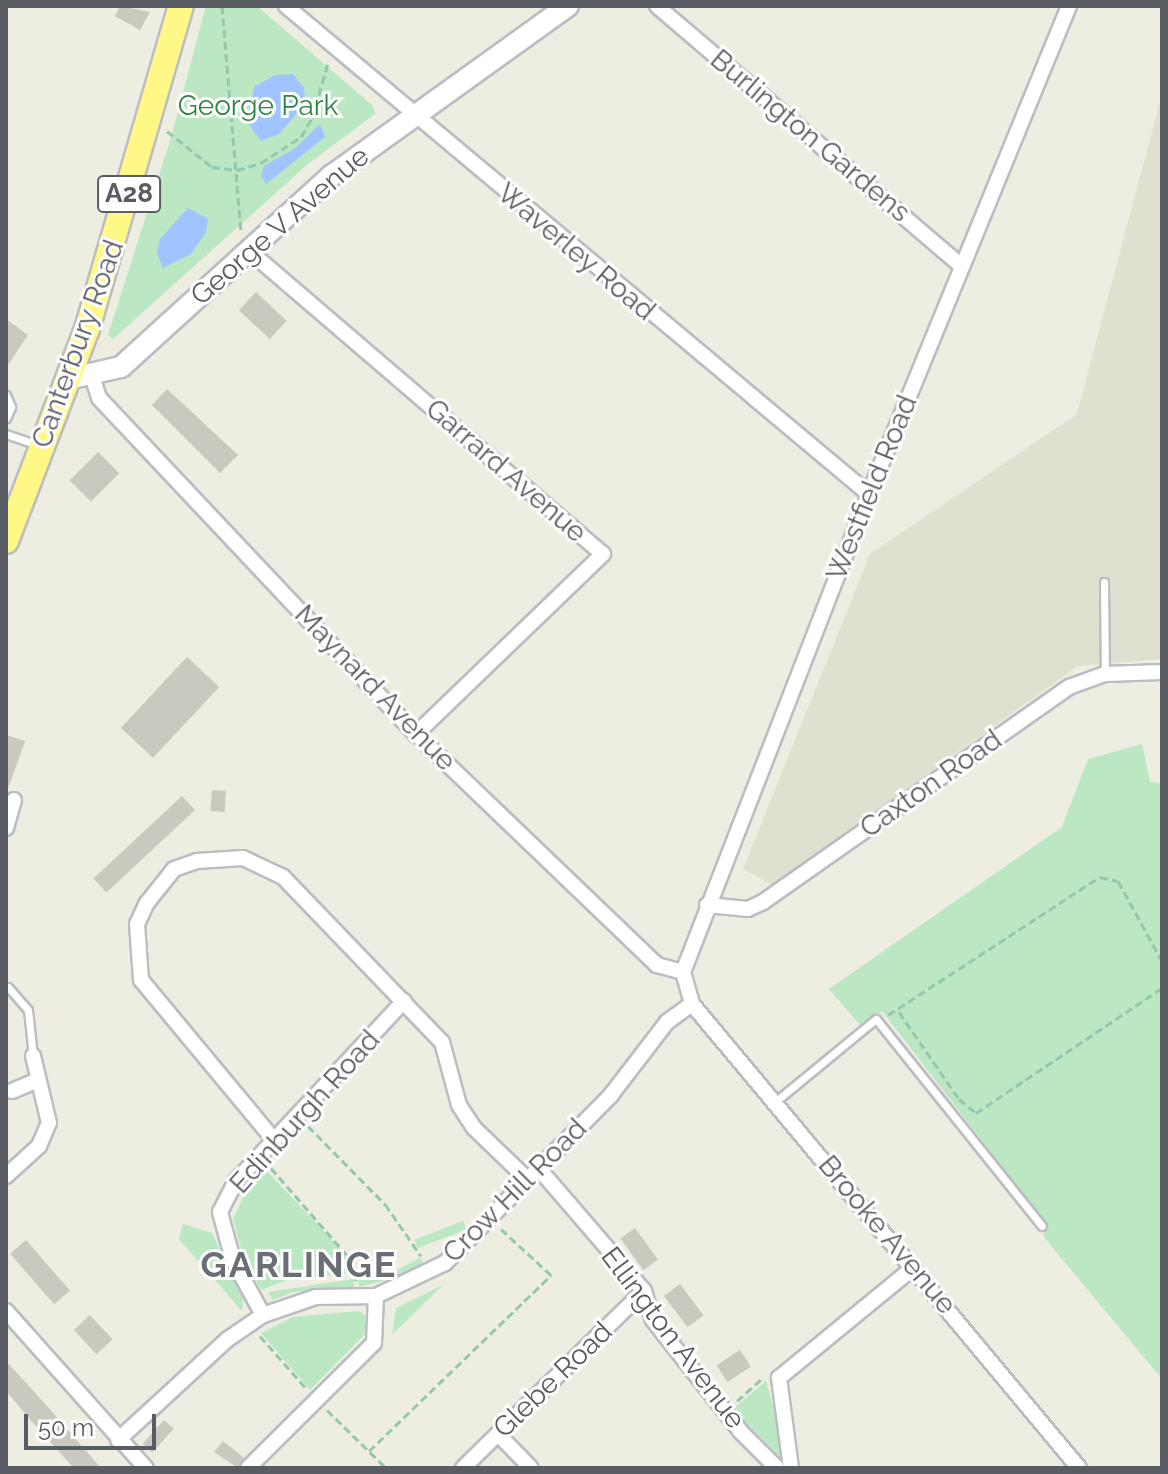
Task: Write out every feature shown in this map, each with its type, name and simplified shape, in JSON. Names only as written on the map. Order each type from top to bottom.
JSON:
[{"type":"highway","name":"Canterbury Road","points":[[6,541],[42,447],[80,378],[181,6]]},
{"type":"main road","name":"George V Avenue","points":[[80,378],[121,367],[331,176],[568,6]]},
{"type":"street","name":"Waverley Road","points":[[286,6],[413,116],[869,494]]},
{"type":"street","name":"Burlington Gardens","points":[[657,6],[961,266]]},
{"type":"street","name":"Westfield Road","points":[[683,972],[869,494],[1069,6]]},
{"type":"street","name":"Garrard Avenue","points":[[248,250],[603,554],[416,734]]},
{"type":"street","name":"Maynard Avenue","points":[[80,378],[416,734],[657,965],[683,972]]},
{"type":"street","name":"Caxton Road","points":[[707,905],[748,909],[763,902],[1069,687],[1105,674],[1162,672]]},
{"type":"street","points":[[7,822],[14,800]]},
{"type":"street","points":[[274,1140],[141,980],[137,924],[160,883],[174,869],[197,861],[243,858],[266,864],[442,1042],[459,1105],[474,1128],[528,1180]]},
{"type":"street","points":[[683,972],[692,1004]]},
{"type":"street","name":"Edinburgh Road","points":[[263,1315],[233,1260],[220,1212],[236,1181],[404,1001]]},
{"type":"street","name":"Brooke Avenue","points":[[692,1004],[1079,1468]]},
{"type":"street","name":"Crow Hill Road","points":[[376,1296],[432,1271],[490,1218],[611,1095],[667,1022],[692,1004]]},
{"type":"street","points":[[6,1176],[46,1135],[49,1123],[35,1081],[33,1056]]},
{"type":"street","points":[[12,1091],[35,1081]]},
{"type":"street","name":"Ellington Avenue","points":[[540,1170],[644,1291],[653,1320],[724,1411],[777,1468]]},
{"type":"street","points":[[791,1468],[779,1378],[913,1268]]},
{"type":"street","name":"Glebe Road","points":[[463,1468],[644,1291]]},
{"type":"street","points":[[118,1440],[263,1315],[316,1297],[376,1296],[374,1343],[248,1468]]},
{"type":"street","points":[[6,1311],[146,1468]]},
{"type":"street","points":[[498,1434],[531,1468]]},
{"type":"lane","points":[[6,395],[11,407],[6,418]]},
{"type":"lane","points":[[6,434],[42,447]]},
{"type":"lane","points":[[1104,582],[1105,674]]},
{"type":"lane","points":[[8,987],[28,1010],[33,1056]]},
{"type":"lane","points":[[776,1101],[876,1019],[1042,1226]]},
{"type":"path","points":[[222,6],[240,230],[248,250]]},
{"type":"path","points":[[167,131],[206,163],[237,170],[283,152],[301,137],[312,118],[333,47]]},
{"type":"path","points":[[876,1019],[899,1012],[1100,877],[1118,881],[1162,961]]},
{"type":"path","points":[[899,1012],[959,1099],[976,1113],[1162,988]]},
{"type":"path","points":[[297,1115],[385,1204],[432,1271]]},
{"type":"path","points":[[259,1156],[353,1262],[358,1297]]},
{"type":"path","points":[[369,1451],[551,1275],[490,1218]]},
{"type":"path","points":[[250,1324],[316,1399],[386,1468]]},
{"type":"path","points":[[724,1411],[766,1376],[779,1378]]},
{"type":"shaded area","points":[[1162,94],[1162,659],[1078,666],[772,885],[743,869],[870,554],[1077,414]]},
{"type":"green space","name":"George Park","points":[[206,6],[257,6],[373,106],[375,114],[308,164],[113,339],[108,335],[170,141]]},
{"type":"green space","points":[[1142,744],[1150,782],[1162,783],[1162,1379],[1043,1236],[1047,1225],[882,1011],[861,1026],[829,989],[1062,827],[1088,759]]},
{"type":"green space","points":[[265,1169],[349,1258],[351,1273],[287,1280],[261,1290],[242,1253],[233,1219],[247,1189]]},
{"type":"green space","points":[[463,1221],[466,1229],[418,1248],[414,1240]]},
{"type":"green space","points":[[183,1224],[212,1233],[243,1299],[242,1311],[179,1239]]},
{"type":"green space","points":[[420,1258],[425,1265],[408,1274],[359,1287],[358,1278],[393,1272]]},
{"type":"green space","points":[[354,1279],[354,1288],[293,1292],[273,1300],[268,1292]]},
{"type":"green space","points":[[443,1285],[392,1335],[396,1308]]},
{"type":"green space","points":[[359,1311],[368,1317],[366,1333],[310,1390],[261,1333],[293,1317]]},
{"type":"green space","points":[[766,1381],[778,1423],[780,1457],[733,1409]]},
{"type":"water","points":[[293,74],[304,88],[305,104],[279,134],[261,141],[248,123],[254,87],[275,75]]},
{"type":"water","points":[[320,124],[325,137],[266,184],[261,176],[264,166],[294,149]]},
{"type":"water","points":[[188,208],[208,219],[206,232],[191,254],[163,268],[157,253],[160,239]]},
{"type":"building","points":[[120,6],[150,12],[140,30],[115,16]]},
{"type":"building","points":[[256,292],[287,321],[270,339],[239,310]]},
{"type":"building","points":[[6,319],[28,335],[6,368]]},
{"type":"building","points":[[167,389],[238,455],[220,473],[152,405]]},
{"type":"building","points":[[98,452],[119,473],[91,501],[70,480]]},
{"type":"building","points":[[187,657],[219,687],[153,758],[121,728]]},
{"type":"building","points":[[6,735],[25,741],[8,789],[6,789]]},
{"type":"building","points":[[212,790],[226,791],[225,812],[211,811]]},
{"type":"building","points":[[182,796],[195,810],[106,892],[94,879]]},
{"type":"building","points":[[635,1228],[658,1260],[643,1270],[620,1239]]},
{"type":"building","points":[[26,1240],[70,1291],[54,1304],[10,1254]]},
{"type":"building","points":[[680,1284],[703,1315],[687,1327],[664,1296]]},
{"type":"building","points":[[90,1315],[113,1339],[96,1354],[74,1330]]},
{"type":"building","points":[[740,1350],[751,1367],[727,1382],[717,1365]]},
{"type":"building","points":[[6,1361],[101,1468],[74,1468],[39,1430],[6,1391]]},
{"type":"building","points":[[164,1420],[174,1429],[152,1452],[143,1444]]},
{"type":"building","points":[[223,1441],[244,1458],[238,1468],[214,1452]]},
{"type":"district","name":"GARLINGE","points":[[299,1265]]}]
